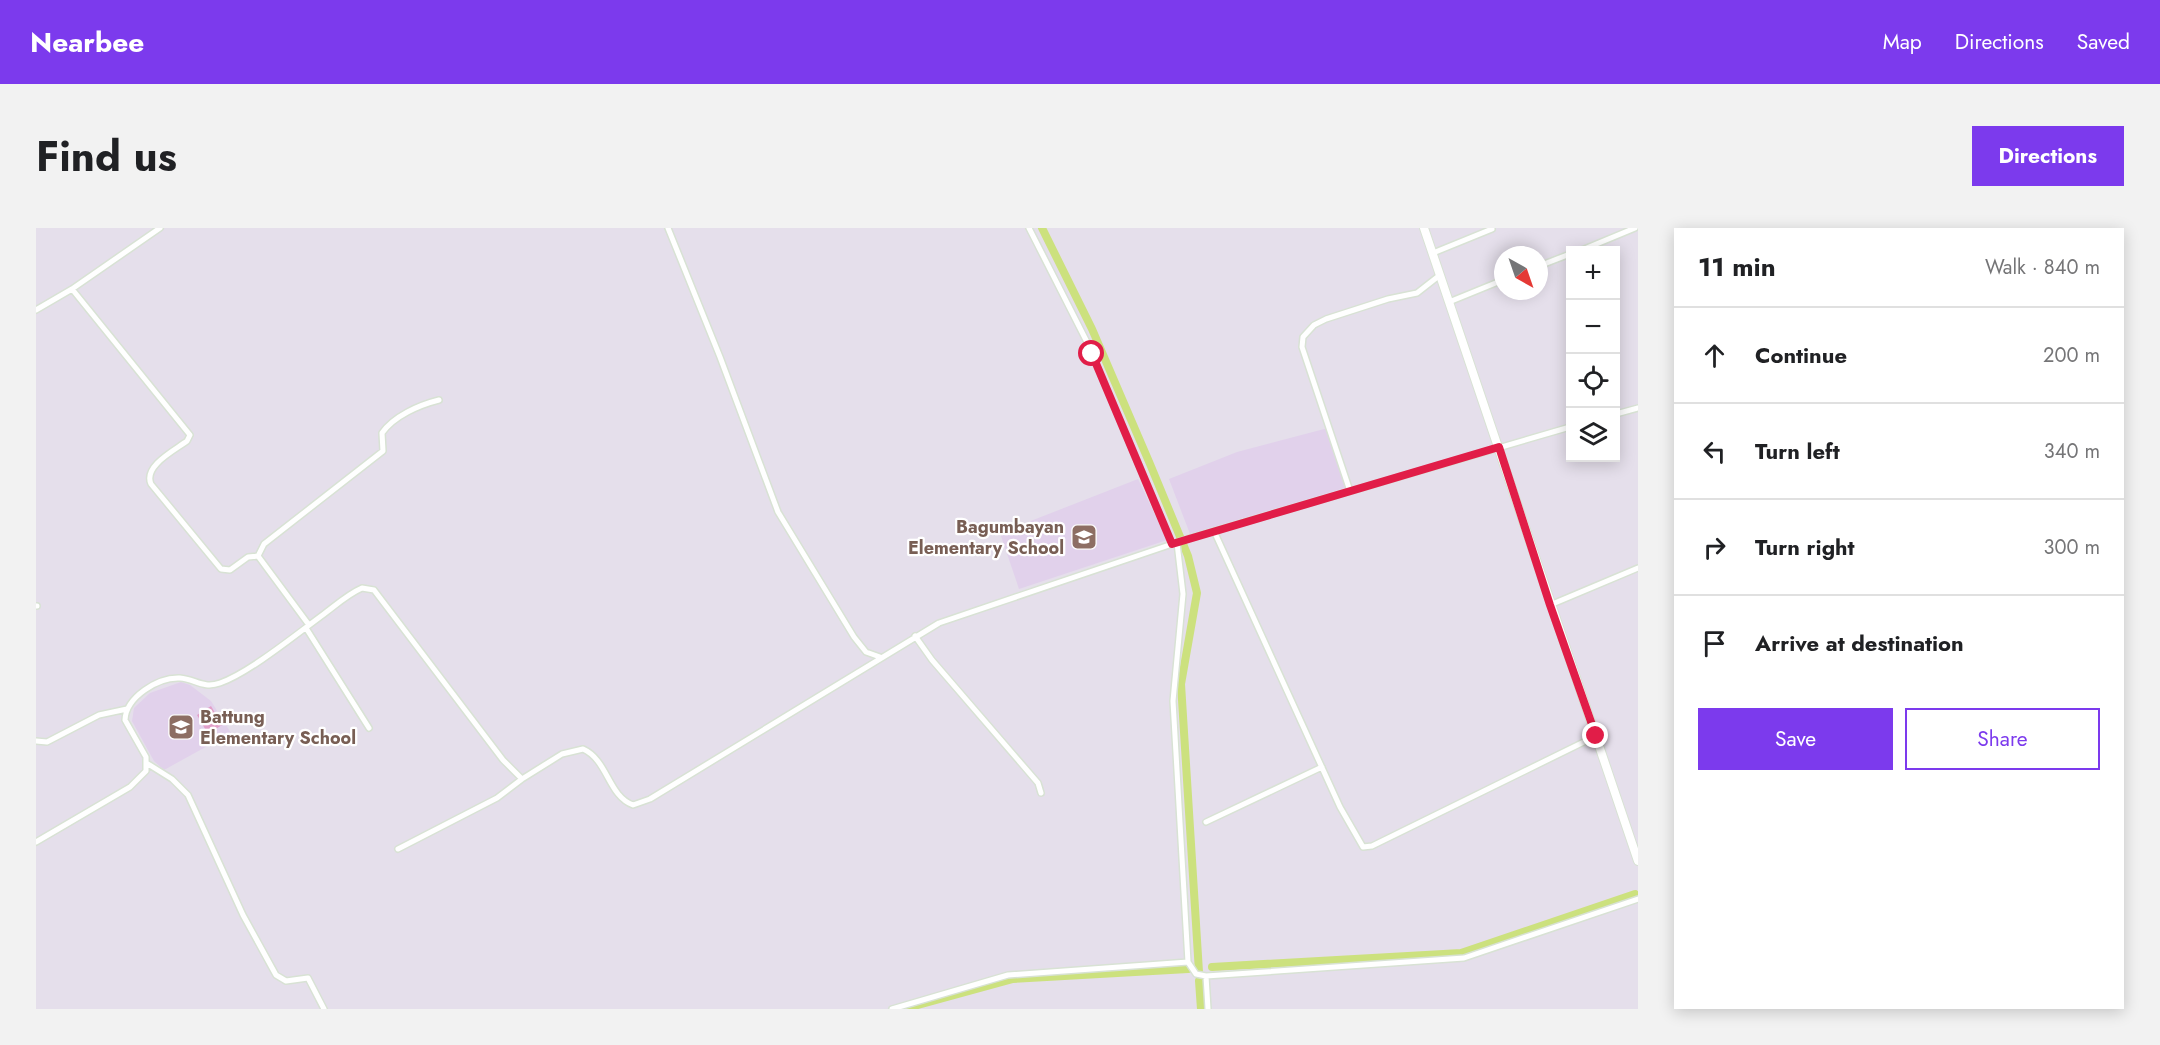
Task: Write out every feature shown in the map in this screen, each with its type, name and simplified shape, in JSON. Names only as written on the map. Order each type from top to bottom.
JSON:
[{"type":"main road","points":[[1424,228],[1638,861]]},
{"type":"street","points":[[36,310],[72,289],[160,228]]},
{"type":"street","points":[[668,228],[720,357],[778,512],[866,651],[867,665]]},
{"type":"street","points":[[1029,228],[1088,344],[1176,543],[1183,594],[1173,701],[1188,962],[1196,974],[1206,976],[1464,958],[1638,899]]},
{"type":"street","points":[[1592,246],[1635,228]]},
{"type":"street","points":[[1433,253],[1492,229]]},
{"type":"street","points":[[1548,263],[1566,256]]},
{"type":"street","points":[[1350,491],[1302,347],[1303,337],[1314,325],[1326,319],[1388,299],[1417,293],[1440,275]]},
{"type":"street","points":[[1449,302],[1494,284]]},
{"type":"street","points":[[72,289],[190,435],[188,441],[154,466],[149,479],[151,484],[221,569],[230,570],[248,557],[258,555]]},
{"type":"street","points":[[258,555],[264,544],[383,451],[382,433],[388,427],[418,406],[439,400]]},
{"type":"street","points":[[1620,413],[1638,408]]},
{"type":"street","points":[[398,849],[497,798],[562,754],[583,749],[598,759],[622,798],[633,805],[639,804],[915,636],[968,612],[1190,538],[1566,428]]},
{"type":"street","points":[[1214,531],[1322,767],[1359,843],[1366,848],[1596,736]]},
{"type":"street","points":[[258,555],[307,627],[369,728]]},
{"type":"street","points":[[1550,605],[1638,568]]},
{"type":"street","points":[[324,1009],[308,978],[286,981],[276,975],[243,915],[188,795],[172,779],[148,764],[125,720],[127,709],[136,698],[164,681],[183,678],[203,686],[232,677],[307,627],[356,590],[367,587],[374,590],[503,760],[522,779]]},
{"type":"street","points":[[915,636],[932,660],[1038,783],[1041,793]]},
{"type":"street","points":[[866,651],[880,657]]},
{"type":"street","points":[[36,741],[47,742],[99,715],[127,709]]},
{"type":"street","points":[[36,842],[130,787],[141,778],[148,764]]},
{"type":"street","points":[[1206,822],[1322,767]]},
{"type":"street","points":[[891,1009],[1008,975],[1188,962]]},
{"type":"street","points":[[1206,976],[1208,1009]]},
{"type":"shaded area","points":[[1328,428],[1348,487],[1190,534],[1169,479],[1237,452]]},
{"type":"shaded area","name":"Bagumbayan Elementary School","points":[[1138,479],[1167,540],[1019,589],[1000,533]]},
{"type":"shaded area","name":"Battung Elementary School","points":[[181,682],[190,685],[211,701],[231,733],[164,770],[154,761],[132,721],[134,708],[150,693]]},
{"type":"shaded area","points":[[211,706],[222,725],[208,734],[197,715]]},
{"type":"waterway","points":[[1042,228],[1092,329],[1150,464],[1188,556],[1197,593],[1181,684],[1199,972]]},
{"type":"waterway","points":[[1212,967],[1461,953],[1635,894]]},
{"type":"waterway","points":[[903,1009],[1013,979],[1188,969]]},
{"type":"waterway","points":[[1199,981],[1201,1009]]},
{"type":"place","name":"Bagumbayan Elementary School","points":[[1084,537]]},
{"type":"place","name":"Battung Elementary School","points":[[181,727]]},
{"type":"route","points":[[1092,354],[1137,466],[1172,544],[1499,447],[1516,504],[1596,736]]}]
